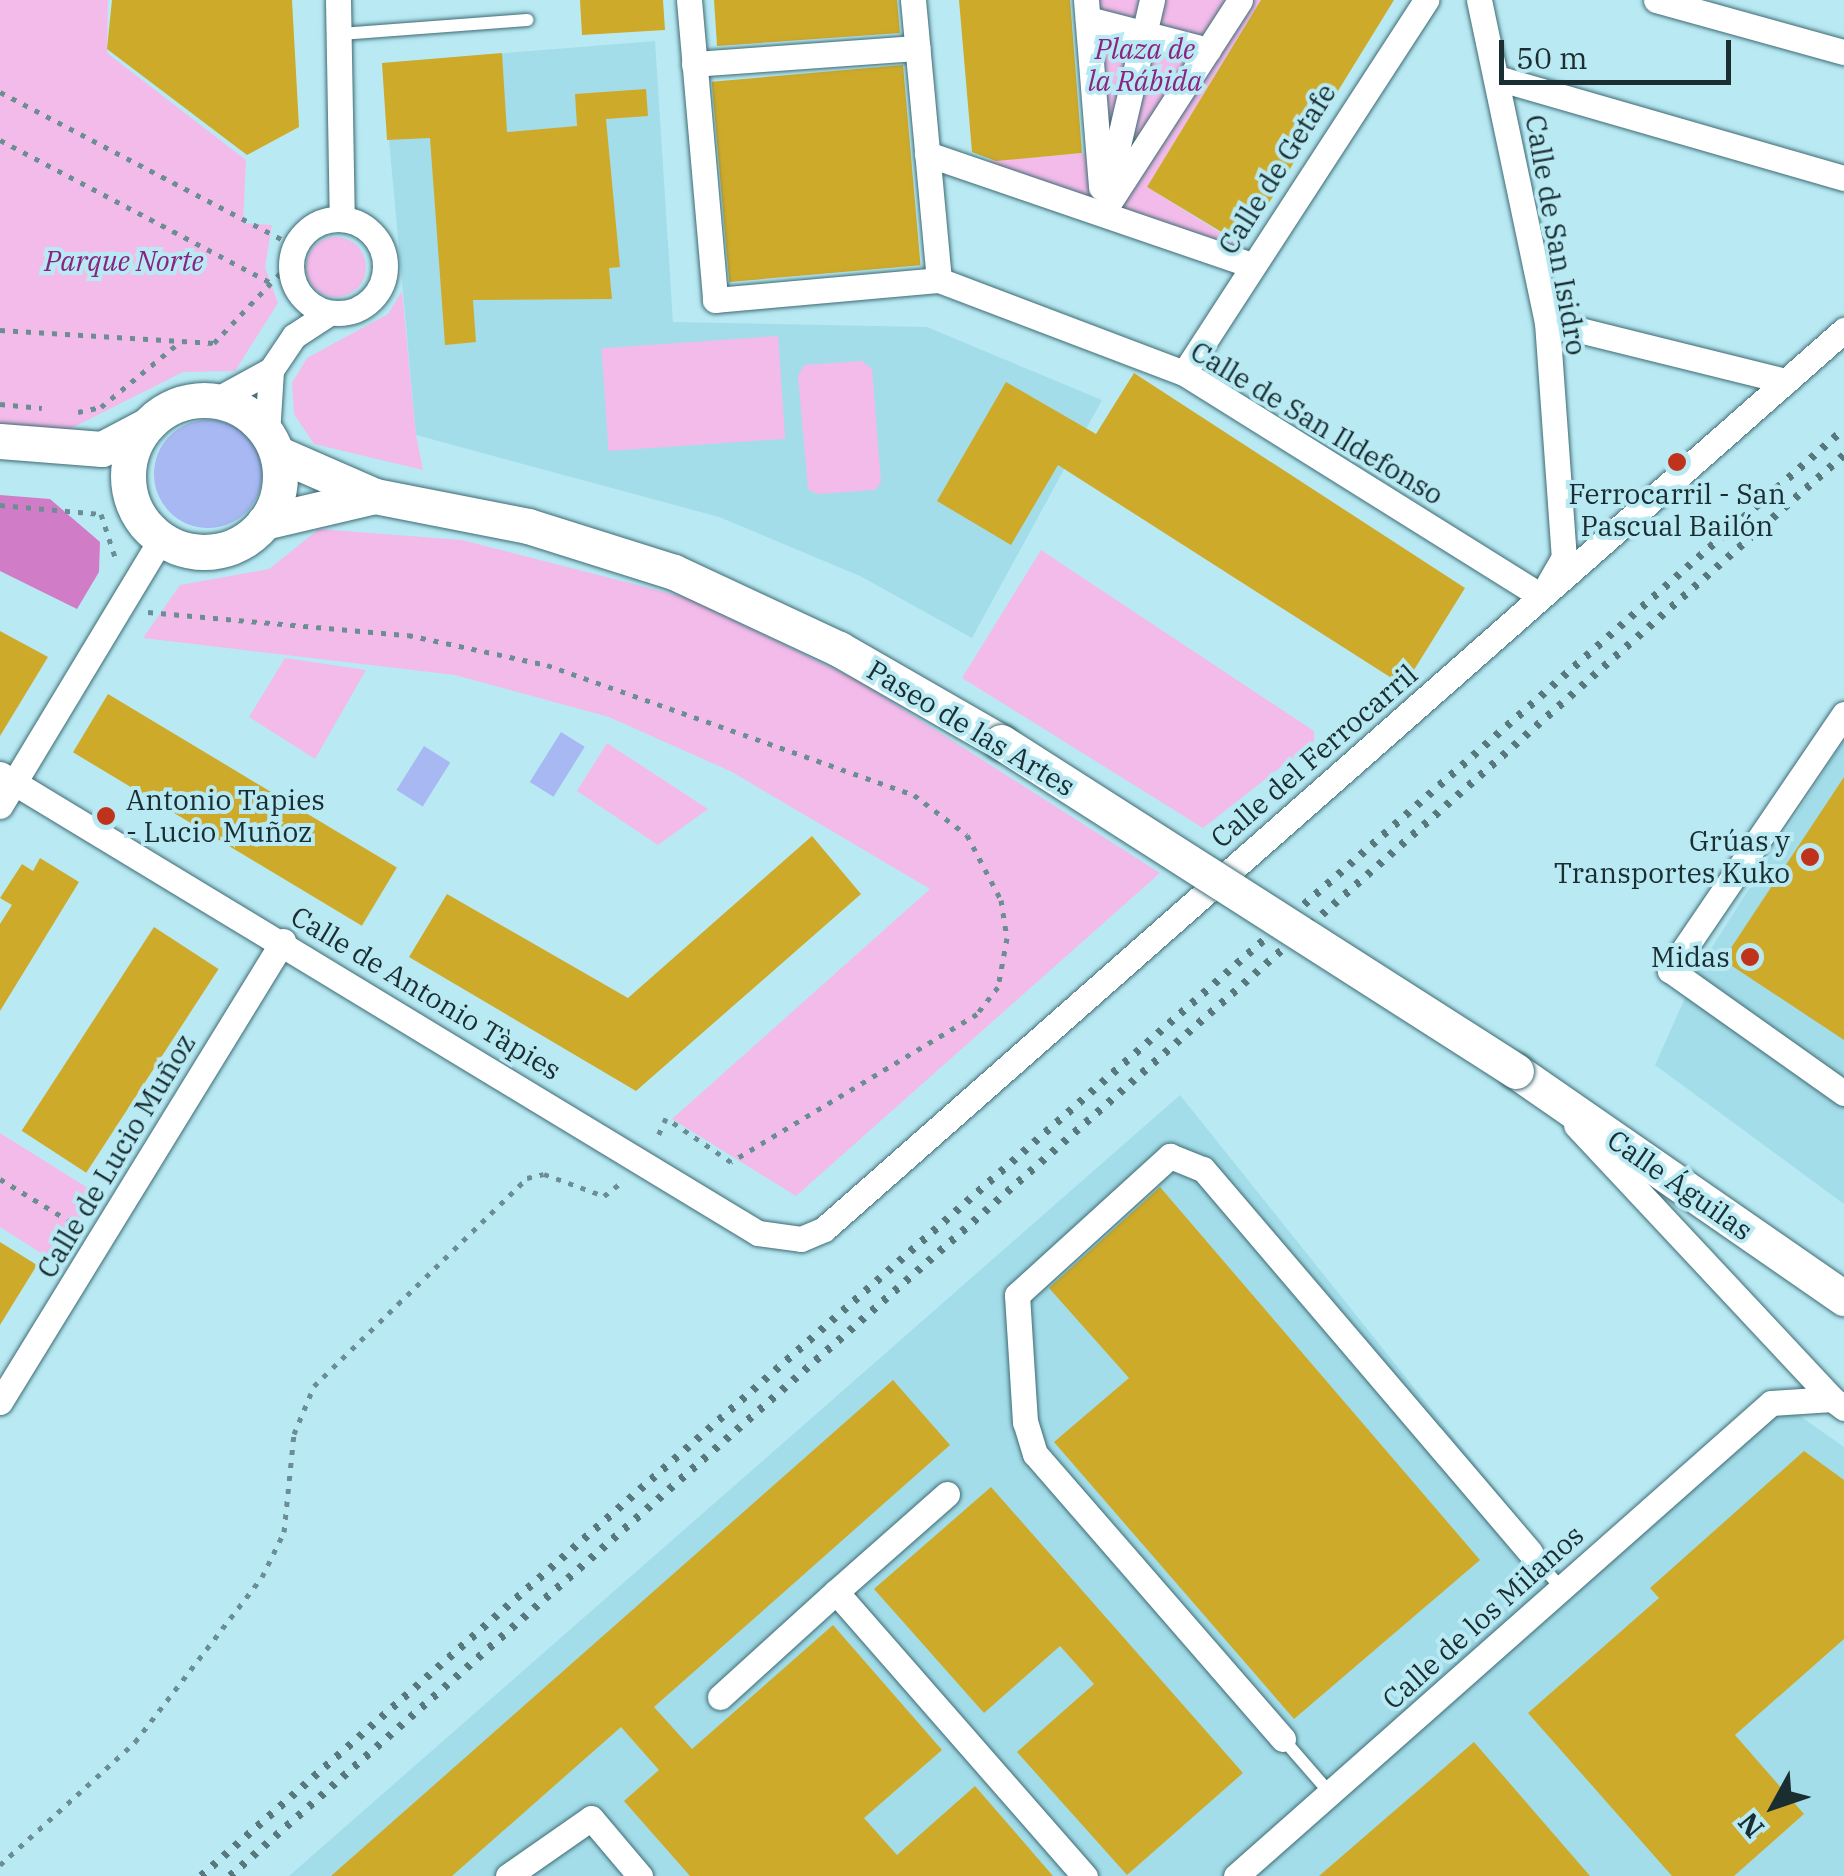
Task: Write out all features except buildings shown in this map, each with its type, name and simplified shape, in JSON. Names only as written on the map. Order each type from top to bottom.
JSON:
[{"type":"main road","points":[[0,441],[102,449],[190,400],[216,400],[273,444],[279,494],[264,522],[210,553],[161,539],[126,485],[74,468],[0,463]]},
{"type":"main road","points":[[126,485],[146,426]]},
{"type":"main road","name":"Paseo de las Artes","points":[[273,444],[375,496],[528,526],[674,572],[839,649],[1001,742],[1516,1071]]},
{"type":"main road","name":"Paseo de las Artes","points":[[264,522],[375,496]]},
{"type":"main road","name":"Calle Águilas","points":[[1516,1071],[1844,1298]]},
{"type":"street","points":[[338,0],[342,219]]},
{"type":"street","points":[[689,0],[715,300],[938,280],[913,0]]},
{"type":"street","points":[[1103,212],[1152,0]]},
{"type":"street","points":[[1103,212],[1240,0]]},
{"type":"street","name":"Calle de Getafe","points":[[1184,373],[1426,0]]},
{"type":"street","name":"Calle de San Isidro","points":[[1479,0],[1547,322],[1564,557],[1541,596]]},
{"type":"street","points":[[1656,0],[1844,52]]},
{"type":"street","points":[[1103,212],[1087,9],[1144,32],[1208,50]]},
{"type":"street","points":[[694,64],[917,48]]},
{"type":"street","points":[[1497,78],[1844,178]]},
{"type":"street","points":[[927,154],[1252,265]]},
{"type":"street","points":[[216,400],[271,370],[294,336],[302,297],[293,254],[321,222],[342,219],[374,236],[385,271],[368,303],[330,313],[294,336]]},
{"type":"street","name":"Calle de San Ildefonso","points":[[938,280],[1184,373],[1541,596]]},
{"type":"street","points":[[302,297],[330,313]]},
{"type":"street","points":[[1547,322],[1786,381]]},
{"type":"street","name":"Calle del Ferrocarril","points":[[824,1229],[1844,330]]},
{"type":"street","points":[[271,370],[273,444]]},
{"type":"street","points":[[0,806],[8,778],[161,539]]},
{"type":"street","points":[[1844,714],[1670,970],[1844,1093]]},
{"type":"street","name":"Calle de Antonio Tàpies","points":[[8,778],[282,941],[758,1234],[780,1241],[824,1229]]},
{"type":"street","name":"Calle de Lucio Muñoz","points":[[0,1402],[282,941]]},
{"type":"street","points":[[1546,1092],[1838,1404]]},
{"type":"street","points":[[1284,1738],[1035,1454],[1026,1422],[1017,1295],[1170,1156],[1203,1170],[1530,1552]]},
{"type":"street","name":"Calle de los Milanos","points":[[1236,1876],[1770,1403],[1838,1404]]},
{"type":"street","points":[[720,1697],[947,1494]]},
{"type":"street","points":[[836,1592],[1084,1876]]},
{"type":"street","points":[[508,1876],[591,1818],[640,1876]]},
{"type":"lane","points":[[340,34],[527,20]]},
{"type":"lane","points":[[1530,1552],[1561,1588]]},
{"type":"lane","points":[[1284,1738],[1330,1793]]},
{"type":"path","points":[[0,92],[293,254],[214,342],[0,330]]},
{"type":"path","points":[[0,140],[270,283]]},
{"type":"path","points":[[0,404],[101,407],[181,341]]},
{"type":"path","points":[[0,1179],[100,1240]]},
{"type":"shaded area","points":[[655,41],[673,322],[927,327],[1102,400],[972,638],[860,576],[719,517],[416,435],[382,63]]},
{"type":"shaded area","points":[[208,420],[229,424],[246,436],[258,453],[262,474],[258,495],[246,512],[229,524],[208,528],[187,524],[170,512],[158,495],[154,474],[158,453],[170,436],[187,424]]},
{"type":"shaded area","points":[[0,495],[50,499],[100,542],[99,572],[77,609],[0,571]]},
{"type":"shaded area","points":[[561,732],[585,747],[553,797],[530,782]]},
{"type":"shaded area","points":[[1844,740],[1844,1204],[1655,1065],[1698,969]]},
{"type":"shaded area","points":[[424,746],[450,762],[423,807],[396,790]]},
{"type":"shaded area","points":[[1180,1095],[1572,1585],[1783,1404],[1844,1447],[1844,1876],[289,1876]]},
{"type":"green space","name":"Parque Norte","points":[[0,0],[108,0],[107,53],[246,160],[243,223],[272,225],[265,267],[278,303],[235,371],[183,372],[66,431],[0,424]]},
{"type":"green space","name":"Plaza de la Rábida","points":[[1075,0],[1261,0],[1147,187],[1242,246],[1228,271],[973,177],[973,162],[1088,153]]},
{"type":"green space","points":[[336,237],[357,246],[366,267],[357,288],[336,297],[315,288],[306,267],[315,246]]},
{"type":"green space","points":[[402,291],[423,470],[314,444],[294,414],[292,383],[307,358],[388,314]]},
{"type":"green space","points":[[778,336],[785,439],[609,451],[601,348]]},
{"type":"green space","points":[[862,361],[872,369],[881,482],[875,490],[817,494],[808,489],[798,376],[804,365]]},
{"type":"green space","points":[[319,529],[462,540],[688,598],[857,680],[1160,873],[796,1196],[672,1119],[930,889],[732,772],[609,717],[455,675],[143,638],[180,585],[269,569]]},
{"type":"green space","points":[[1041,550],[1314,731],[1314,741],[1203,828],[962,678]]},
{"type":"green space","points":[[285,658],[366,670],[315,759],[249,717]]},
{"type":"green space","points":[[607,743],[708,809],[658,845],[577,791]]},
{"type":"green space","points":[[0,1133],[96,1193],[55,1262],[0,1227]]},
{"type":"railway","points":[[201,1876],[1844,429]]},
{"type":"railway","points":[[230,1876],[1844,455]]},
{"type":"place","name":"Ferrocarril - San Pascual Bailón","points":[[1677,462]]},
{"type":"place","name":"Antonio Tapies - Lucio Muñoz","points":[[106,816]]},
{"type":"place","name":"Grúas y Transportes Kuko","points":[[1810,857]]},
{"type":"place","name":"Midas","points":[[1750,957]]}]
